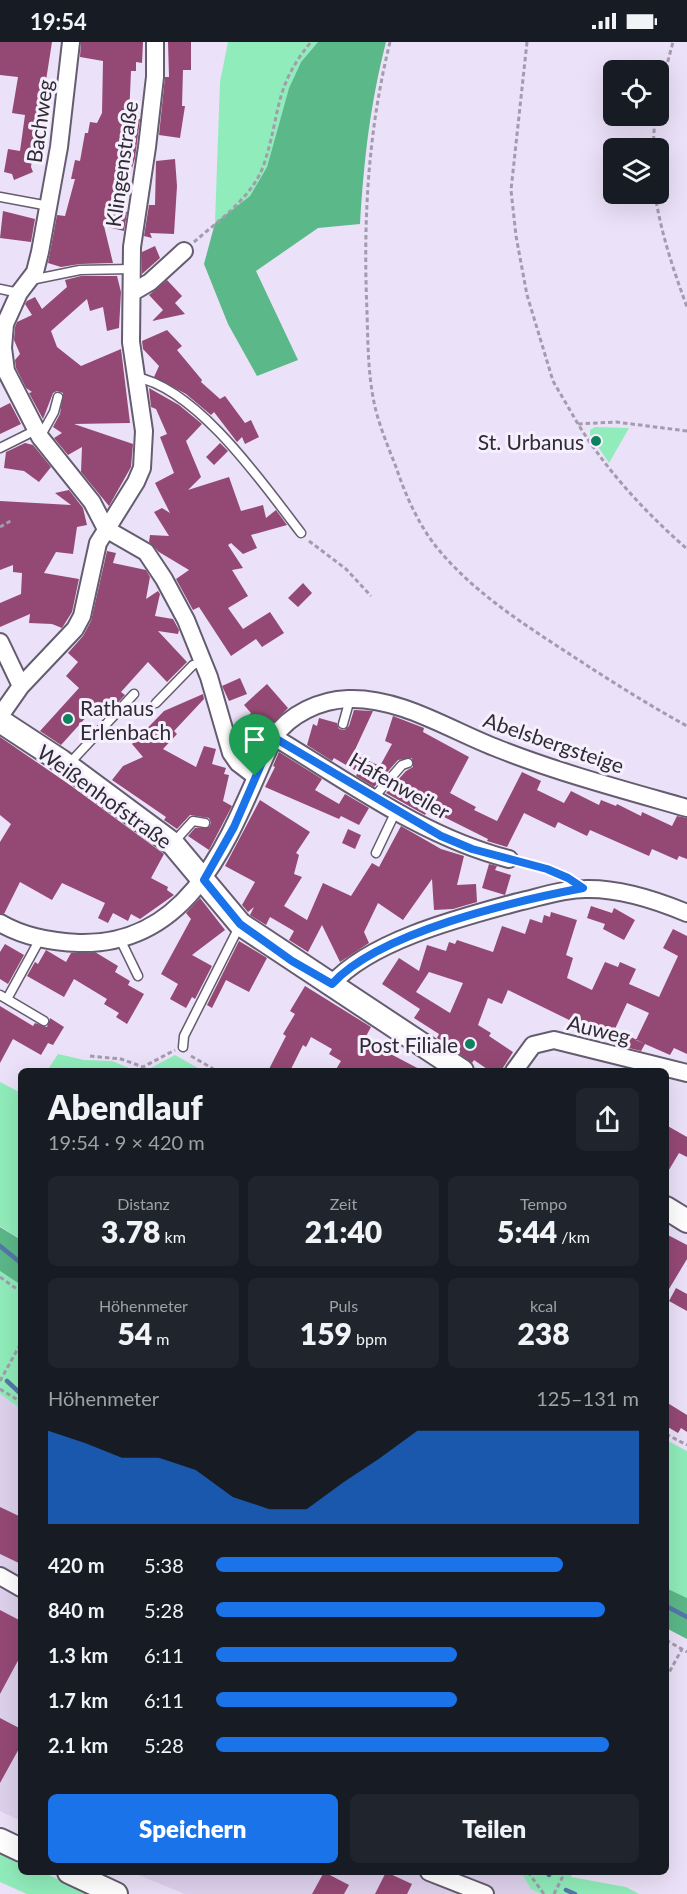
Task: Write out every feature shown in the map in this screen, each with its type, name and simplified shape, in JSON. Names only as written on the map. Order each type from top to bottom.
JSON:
[{"type":"street","name":"Bachweg","points":[[71,42],[59,147],[49,206],[37,262],[5,324],[4,359],[6,371],[38,434],[87,496],[106,529]]},
{"type":"street","name":"Klingenstraße","points":[[0,716],[21,686],[78,622],[87,596],[93,557],[106,529],[136,482],[142,468],[144,431],[131,342],[133,292],[131,269],[155,77],[154,42]]},
{"type":"street","points":[[133,292],[150,282],[184,251]]},
{"type":"street","points":[[106,529],[137,546],[153,560],[186,620],[203,662],[231,753],[238,763],[255,776]]},
{"type":"street","points":[[0,642],[21,686]]},
{"type":"street","points":[[0,924],[17,933],[40,939],[103,943],[120,939],[175,910],[204,880],[234,827],[273,737],[281,727],[317,705],[350,699]]},
{"type":"street","name":"Abelsbergsteige","points":[[350,699],[376,702],[408,710],[541,764],[687,808]]},
{"type":"street","name":"Weißenhofstraße","points":[[0,721],[68,766],[173,844],[240,924],[292,961],[332,984],[458,1068]]},
{"type":"street","name":"Hafenweiler","points":[[273,737],[451,841],[509,859]]},
{"type":"street","points":[[332,984],[341,974],[362,961],[444,923],[546,895],[583,888],[602,889],[630,895],[687,913]]},
{"type":"street","name":"Auweg","points":[[516,1068],[533,1045],[554,1040],[667,1068]]},
{"type":"street","name":"Auweg","points":[[669,1069],[687,1073]]},
{"type":"street","points":[[669,1210],[687,1221]]},
{"type":"street","points":[[0,1576],[18,1586]]},
{"type":"street","points":[[0,1840],[18,1849]]},
{"type":"street","points":[[75,1875],[116,1894]]},
{"type":"street","points":[[437,1875],[485,1894]]},
{"type":"lane","points":[[0,197],[49,206]]},
{"type":"lane","points":[[0,289],[24,287],[80,270],[131,269]]},
{"type":"lane","points":[[135,377],[151,380],[173,394],[235,447],[301,533]]},
{"type":"lane","points":[[0,447],[38,434],[54,412],[58,397]]},
{"type":"lane","points":[[156,703],[193,665],[203,662]]},
{"type":"lane","points":[[68,766],[134,694]]},
{"type":"lane","points":[[343,724],[350,699]]},
{"type":"lane","points":[[374,797],[402,765],[408,764]]},
{"type":"lane","points":[[376,852],[396,810]]},
{"type":"lane","points":[[173,844],[193,821],[206,823]]},
{"type":"lane","points":[[183,1047],[184,1036],[240,924]]},
{"type":"lane","points":[[40,939],[3,997],[44,1021]]},
{"type":"lane","points":[[120,939],[138,976]]},
{"type":"path","points":[[184,251],[248,194],[264,165],[279,97],[288,73],[311,42]]},
{"type":"path","points":[[390,42],[376,98],[366,196],[369,374],[377,413],[414,512],[434,543],[460,572],[512,616],[643,702],[687,726]]},
{"type":"path","points":[[527,42],[511,190],[516,236],[527,295],[553,381],[600,458],[666,531],[687,549]]},
{"type":"path","points":[[668,60],[673,42]]},
{"type":"path","points":[[656,204],[672,266],[687,307]]},
{"type":"path","points":[[578,424],[616,422],[687,431]]},
{"type":"path","points":[[0,526],[12,520]]},
{"type":"path","points":[[301,533],[346,569],[370,597]]},
{"type":"path","points":[[509,859],[547,869],[568,878],[583,888]]},
{"type":"path","points":[[90,1056],[121,1059],[143,1067],[183,1047],[186,1053],[211,1068]]},
{"type":"path","points":[[0,1277],[18,1290]]},
{"type":"path","points":[[0,1381],[18,1348]]},
{"type":"path","points":[[0,1389],[18,1400]]},
{"type":"path","points":[[669,1436],[687,1445]]},
{"type":"path","points":[[669,1642],[687,1652]]},
{"type":"path","points":[[669,1673],[682,1649]]},
{"type":"path","points":[[530,1875],[544,1894]]},
{"type":"path","points":[[554,1894],[564,1875]]},
{"type":"shaded area","points":[[0,1394],[18,1407],[18,1820],[0,1811]]},
{"type":"shaded area","points":[[138,1875],[523,1875],[531,1888],[541,1894],[185,1894]]},
{"type":"green space","points":[[228,42],[318,42],[301,62],[289,88],[267,167],[250,196],[215,223],[220,82]]},
{"type":"green space","points":[[318,42],[386,42],[368,132],[360,224],[318,228],[256,271],[298,360],[257,376],[228,324],[204,264],[215,223],[250,196],[267,167],[289,88],[301,62]]},
{"type":"green space","points":[[595,427],[629,428],[609,463],[590,435],[590,430]]},
{"type":"green space","points":[[58,1054],[84,1060],[112,1061],[129,1068],[49,1068]]},
{"type":"green space","points":[[175,1055],[198,1068],[151,1068]]},
{"type":"green space","points":[[0,1082],[18,1091],[18,1238],[0,1226]]},
{"type":"green space","points":[[0,1227],[18,1238],[18,1283],[0,1271]]},
{"type":"green space","points":[[0,1271],[18,1283],[18,1407],[0,1394]]},
{"type":"green space","points":[[669,1442],[687,1451],[687,1598],[669,1589]]},
{"type":"green space","points":[[669,1589],[687,1598],[687,1639],[669,1630]]},
{"type":"green space","points":[[0,1853],[18,1862],[18,1875],[49,1875],[91,1894],[27,1894],[0,1882]]},
{"type":"green space","points":[[523,1875],[572,1875],[571,1877],[626,1887],[639,1894],[541,1894],[531,1889]]},
{"type":"building","points":[[0,42],[52,42],[37,138],[40,139],[38,152],[33,151],[31,167],[33,172],[14,180],[12,174],[4,172],[8,149],[20,151],[25,115],[12,113],[18,77],[0,75]]},
{"type":"building","points":[[81,42],[143,42],[142,63],[136,62],[136,71],[131,71],[129,117],[140,119],[135,158],[120,210],[127,212],[124,231],[104,226],[113,263],[61,267],[48,263],[57,215],[65,216],[75,179],[71,179],[75,160],[80,161],[85,133],[88,133],[90,122],[97,123],[102,113],[103,61],[80,57]]},
{"type":"building","points":[[168,42],[191,42],[191,70],[183,70],[182,106],[185,106],[180,138],[159,135],[165,77],[169,77]]},
{"type":"building","points":[[175,159],[177,186],[174,234],[150,233],[152,238],[144,236],[149,205],[155,205],[156,161]]},
{"type":"building","points":[[3,211],[35,219],[31,242],[0,238]]},
{"type":"building","points":[[155,246],[160,258],[142,274],[142,252]]},
{"type":"building","points":[[81,276],[117,276],[121,292],[119,328],[107,331],[103,307],[90,311],[87,299],[51,331],[57,347],[81,366],[121,349],[130,423],[74,424],[133,444],[131,467],[109,506],[81,472],[82,447],[68,455],[54,438],[62,433],[53,427],[60,414],[63,393],[57,391],[53,393],[43,419],[29,393],[32,392],[26,388],[16,368],[15,360],[20,354],[14,340],[15,327],[17,322],[32,315],[25,304],[27,301],[35,297],[42,309],[67,287],[65,280]]},
{"type":"building","points":[[167,280],[182,296],[175,303],[185,314],[152,321],[163,310],[149,295]]},
{"type":"building","points":[[167,330],[182,346],[177,350],[202,380],[201,382],[220,399],[225,396],[245,423],[251,420],[259,437],[245,444],[242,437],[237,442],[214,412],[211,415],[186,394],[154,377],[159,366],[143,349],[142,341]]},
{"type":"building","points":[[149,388],[179,405],[202,424],[186,441],[201,477],[188,490],[229,477],[241,511],[263,505],[266,518],[276,510],[287,525],[251,535],[257,548],[243,554],[231,543],[228,545],[243,568],[232,570],[248,596],[228,608],[243,629],[270,612],[284,633],[262,647],[256,639],[231,656],[199,607],[193,610],[176,579],[189,570],[159,552],[149,542],[150,535],[169,536],[154,512],[162,508],[170,513],[155,483],[174,473],[160,437],[167,434],[156,409],[151,407]]},
{"type":"building","points":[[10,403],[21,424],[0,434],[0,408]]},
{"type":"building","points":[[25,443],[33,445],[51,467],[39,482],[24,471],[4,468],[6,452]]},
{"type":"building","points":[[220,443],[228,451],[214,465],[206,457]]},
{"type":"building","points":[[69,490],[83,508],[87,525],[77,527],[73,554],[56,552],[44,573],[79,579],[72,612],[62,628],[52,624],[29,623],[30,614],[0,627],[0,603],[21,594],[22,573],[13,572],[13,565],[0,570],[0,501],[71,505],[55,493]]},
{"type":"building","points":[[107,551],[116,553],[113,563],[146,570],[150,577],[146,599],[158,591],[160,594],[155,616],[173,619],[179,630],[178,634],[158,631],[187,662],[167,682],[148,662],[121,692],[125,695],[108,713],[98,704],[61,745],[40,731],[79,688],[66,676],[78,662],[68,653],[83,636],[91,621]]},
{"type":"building","points":[[303,583],[312,593],[298,607],[288,598]]},
{"type":"building","points":[[240,678],[247,694],[229,701],[222,686]]},
{"type":"building","points":[[267,684],[288,708],[247,750],[238,741],[235,729],[251,713],[244,705]]},
{"type":"building","points":[[203,694],[204,699],[174,731],[177,734],[163,749],[196,767],[204,746],[216,749],[212,764],[226,768],[224,774],[229,775],[223,801],[232,806],[209,850],[188,836],[195,828],[209,827],[211,823],[209,818],[190,815],[177,829],[164,820],[166,817],[112,780],[123,766],[143,757],[132,744],[164,711]]},
{"type":"building","points":[[354,710],[373,711],[353,754],[380,766],[392,744],[385,741],[393,716],[424,728],[423,732],[469,757],[450,793],[476,807],[474,810],[497,821],[522,772],[541,781],[537,790],[564,803],[571,791],[599,805],[601,800],[616,806],[617,804],[641,816],[642,812],[672,826],[677,816],[687,818],[687,859],[679,856],[677,860],[652,849],[649,856],[590,830],[587,836],[558,822],[555,828],[524,813],[507,847],[487,841],[488,839],[428,809],[425,815],[386,793],[406,771],[413,767],[412,758],[398,760],[374,787],[356,776],[358,772],[334,758],[332,761],[307,745],[313,724],[317,726],[319,718],[337,723],[339,729],[344,730],[349,726]]},
{"type":"building","points":[[0,737],[164,854],[151,878],[168,887],[167,890],[174,895],[140,919],[131,914],[128,921],[113,913],[108,923],[98,918],[105,903],[62,883],[52,900],[20,882],[4,914],[0,913],[0,842],[11,824],[0,815]]},
{"type":"building","points":[[279,752],[322,779],[315,790],[339,804],[345,794],[369,808],[359,825],[341,816],[339,819],[265,787],[275,767],[273,766]]},
{"type":"building","points":[[260,800],[310,832],[296,853],[299,855],[294,874],[302,877],[284,906],[307,920],[323,883],[351,896],[372,863],[379,867],[401,826],[441,849],[464,856],[457,885],[476,884],[477,902],[453,909],[434,910],[432,879],[403,920],[378,903],[364,932],[369,943],[340,962],[322,925],[308,952],[289,940],[294,931],[270,917],[266,925],[250,915],[254,907],[248,912],[242,905],[255,882],[225,866]]},
{"type":"building","points":[[348,829],[361,835],[355,849],[342,843]]},
{"type":"building","points":[[489,864],[497,866],[495,870],[511,875],[505,895],[482,888]]},
{"type":"building","points":[[200,898],[225,930],[192,955],[212,966],[195,999],[192,997],[186,1008],[170,999],[178,984],[161,974],[191,919],[186,913]]},
{"type":"building","points":[[591,906],[612,913],[614,908],[635,920],[624,940],[603,929],[605,924],[587,918]]},
{"type":"building","points":[[551,912],[577,920],[566,955],[573,958],[567,978],[592,990],[605,962],[618,967],[620,962],[636,969],[629,984],[659,997],[678,956],[663,948],[673,929],[687,936],[687,1054],[674,1048],[670,1055],[645,1044],[641,1051],[613,1044],[614,1042],[508,990],[502,1004],[488,998],[478,1025],[491,1033],[489,1036],[513,1052],[503,1068],[486,1068],[474,1060],[472,1063],[437,1038],[439,1034],[414,1018],[420,1009],[382,984],[399,958],[419,971],[427,945],[446,951],[449,942],[455,944],[457,940],[493,952],[502,926],[525,934],[530,919],[542,923],[544,915],[550,917]],"holes":[[[429,972],[463,983],[450,1013],[416,992]],[[627,1003],[649,1013],[636,1040],[615,1029]]]},
{"type":"building","points":[[239,941],[267,958],[249,992],[226,980],[212,1008],[207,1005]]},
{"type":"building","points":[[5,944],[24,955],[8,984],[0,979],[0,952]]},
{"type":"building","points":[[46,950],[66,962],[71,953],[95,952],[118,966],[115,972],[130,981],[128,985],[144,994],[127,1024],[116,1017],[119,1013],[104,1004],[107,999],[74,979],[64,997],[27,976],[35,962],[38,964]]},
{"type":"building","points":[[305,986],[371,1027],[364,1040],[417,1068],[337,1068],[341,1061],[329,1054],[332,1049],[311,1037],[306,1047],[303,1045],[292,1068],[270,1068],[286,1036],[283,1034],[295,1014],[290,1011]]},
{"type":"building","points":[[0,1006],[33,1026],[35,1023],[47,1027],[50,1018],[64,1027],[53,1045],[48,1043],[41,1055],[13,1039],[0,1063]]},
{"type":"building","points":[[669,1127],[687,1137],[687,1157],[679,1153],[669,1170]]},
{"type":"building","points":[[669,1236],[687,1245],[687,1259],[669,1289]]},
{"type":"building","points":[[676,1288],[687,1294],[687,1311],[669,1301]]},
{"type":"building","points":[[669,1404],[687,1415],[687,1432],[681,1428],[678,1433],[669,1428]]},
{"type":"building","points":[[0,1507],[18,1516],[18,1563],[0,1554]]},
{"type":"building","points":[[0,1610],[18,1619],[18,1661],[0,1694]]},
{"type":"building","points":[[0,1718],[18,1727],[18,1750],[0,1783]]},
{"type":"building","points":[[322,1875],[330,1875],[349,1885],[344,1894],[312,1894]]},
{"type":"building","points":[[384,1875],[392,1875],[412,1884],[407,1894],[375,1894]]},
{"type":"waterway","points":[[0,1246],[18,1261]]},
{"type":"waterway","points":[[7,1381],[18,1391]]},
{"type":"waterway","points":[[669,1608],[687,1617]]},
{"type":"waterway","points":[[566,1890],[575,1894]]},
{"type":"place","name":"St. Urbanus","points":[[596,441]]},
{"type":"place","name":"Rathaus Erlenbach","points":[[68,719]]},
{"type":"place","name":"Post Filiale","points":[[470,1044]]},
{"type":"route","points":[[273,737],[441,836],[472,849],[547,869],[568,878],[583,888],[546,895],[444,923],[390,946],[353,966],[332,984],[292,961],[240,924],[204,880],[234,827],[255,776],[273,737]]}]
